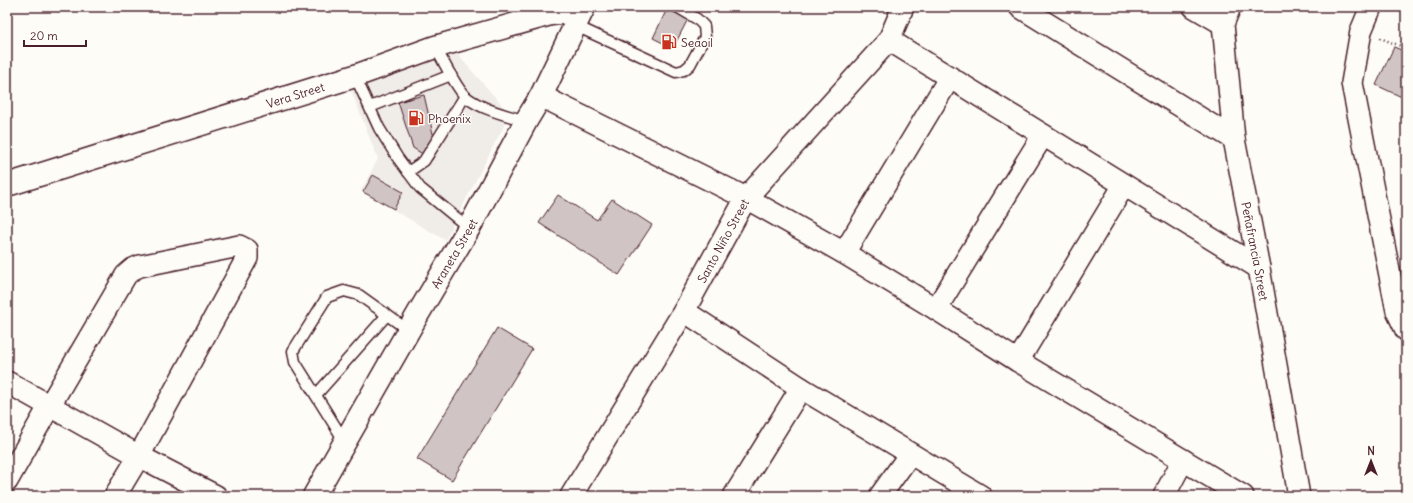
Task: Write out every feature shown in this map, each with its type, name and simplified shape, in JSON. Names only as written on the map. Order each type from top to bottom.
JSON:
[{"type":"main road","name":"Vera Street","points":[[7,185],[355,76],[436,47],[551,14],[570,12],[580,16]]},
{"type":"main road","name":"Araneta Street","points":[[314,496],[408,330],[469,228],[541,96],[580,16]]},
{"type":"street","name":"Santo Niño Street","points":[[571,496],[684,310],[746,198],[889,40],[903,7]]},
{"type":"street","points":[[1020,7],[1234,139]]},
{"type":"street","points":[[1194,7],[1226,16]]},
{"type":"street","points":[[1371,7],[1361,30],[1352,83],[1397,311],[1406,330]]},
{"type":"street","name":"Peñafrancia Street","points":[[1226,16],[1234,139],[1300,496]]},
{"type":"street","points":[[889,40],[1259,268]]},
{"type":"street","points":[[844,253],[950,77]]},
{"type":"street","points":[[541,96],[746,198],[844,253],[1018,361],[1243,496]]},
{"type":"street","points":[[936,309],[1044,136]]},
{"type":"street","points":[[1018,361],[1124,185]]},
{"type":"street","points":[[7,481],[126,275],[132,269],[140,266],[239,246],[247,250],[247,258],[139,456],[115,496]]},
{"type":"street","points":[[684,310],[801,388],[980,496]]},
{"type":"street","points":[[7,382],[139,456],[216,496]]},
{"type":"street","points":[[734,496],[801,388]]},
{"type":"street","points":[[880,496],[910,454]]},
{"type":"street","points":[[1164,496],[1183,460]]},
{"type":"lane","points":[[580,16],[676,72],[684,70],[690,65],[705,37],[704,26],[698,19],[677,7]]},
{"type":"lane","points":[[436,47],[451,75],[465,96],[489,109],[526,121]]},
{"type":"lane","points":[[370,108],[451,75]]},
{"type":"lane","points":[[355,76],[396,157],[420,188],[469,228]]},
{"type":"lane","points":[[408,172],[424,161],[465,96]]},
{"type":"lane","points":[[345,442],[295,362],[293,351],[326,297],[344,291],[359,295],[408,330]]},
{"type":"lane","points":[[316,395],[387,315]]},
{"type":"path","points":[[1361,30],[1406,48]]},
{"type":"shaded area","points":[[457,54],[510,114],[445,240],[361,191],[378,159],[350,88]]},
{"type":"building","points":[[667,9],[688,19],[673,48],[653,38]]},
{"type":"building","points":[[1394,47],[1406,52],[1406,99],[1376,85]]},
{"type":"building","name":"Phoenix","points":[[424,95],[433,134],[442,140],[432,160],[413,148],[398,102]]},
{"type":"building","points":[[373,175],[403,192],[394,209],[363,192]]},
{"type":"building","points":[[558,195],[597,220],[612,199],[652,225],[619,275],[539,223]]},
{"type":"building","points":[[497,328],[532,349],[452,480],[417,459]]},
{"type":"place","name":"Seaoil","points":[[669,42]]},
{"type":"place","name":"Phoenix","points":[[416,118]]}]
